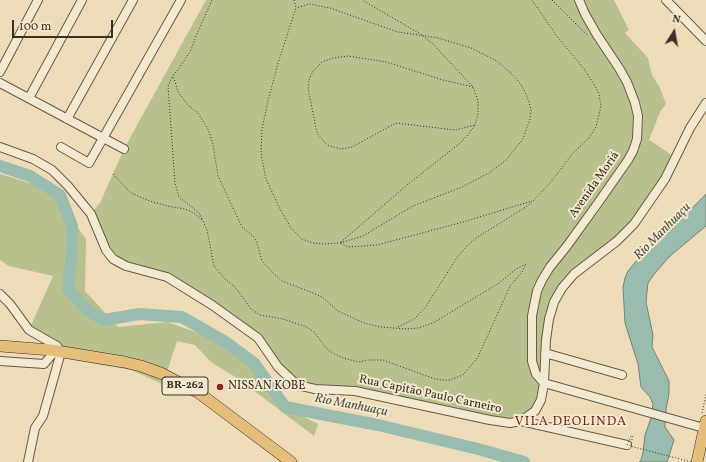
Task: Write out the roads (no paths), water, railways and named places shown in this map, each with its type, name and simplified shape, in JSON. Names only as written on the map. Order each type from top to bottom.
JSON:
[{"type":"highway","name":"BR-262","points":[[0,344],[58,351],[124,362],[163,374],[199,393],[291,462]]},
{"type":"highway","points":[[697,462],[705,425]]},
{"type":"street","points":[[0,72],[38,0]]},
{"type":"street","points":[[29,98],[82,0]]},
{"type":"street","points":[[67,119],[133,0]]},
{"type":"street","points":[[61,147],[88,163],[104,138],[181,0]]},
{"type":"street","name":"Avenida Moriá","points":[[544,383],[536,374],[532,361],[532,316],[540,286],[550,267],[567,246],[628,160],[637,139],[638,116],[627,82],[597,35],[579,0]]},
{"type":"street","points":[[666,0],[706,41]]},
{"type":"street","points":[[0,83],[124,149]]},
{"type":"street","points":[[521,421],[535,411],[541,400],[544,383],[549,320],[554,302],[562,288],[574,274],[617,241],[634,224],[664,179],[681,145],[706,103]]},
{"type":"street","name":"Rua Capitão Paulo Carneiro","points":[[0,147],[33,159],[52,170],[68,186],[90,214],[106,250],[113,259],[126,266],[167,277],[212,305],[258,338],[278,367],[296,385],[315,389],[355,391],[490,420],[510,423],[521,421],[627,445]]},
{"type":"street","points":[[0,294],[10,304],[29,330],[57,346],[58,351],[43,416],[35,428],[28,462]]},
{"type":"street","points":[[0,360],[44,364],[58,351]]},
{"type":"street","points":[[546,353],[622,375]]},
{"type":"street","points":[[544,383],[684,423],[705,425]]},
{"type":"waterway","name":"Rio Manhuaçu","points":[[0,166],[30,176],[60,195],[72,226],[72,253],[68,289],[87,310],[104,320],[139,314],[182,317],[227,343],[254,363],[285,407],[378,425],[478,449],[524,462]]},
{"type":"place","name":"NISSAN KOBE","points":[[220,387]]},
{"type":"district","name":"VILA DEOLINDA","points":[[571,423]]}]
